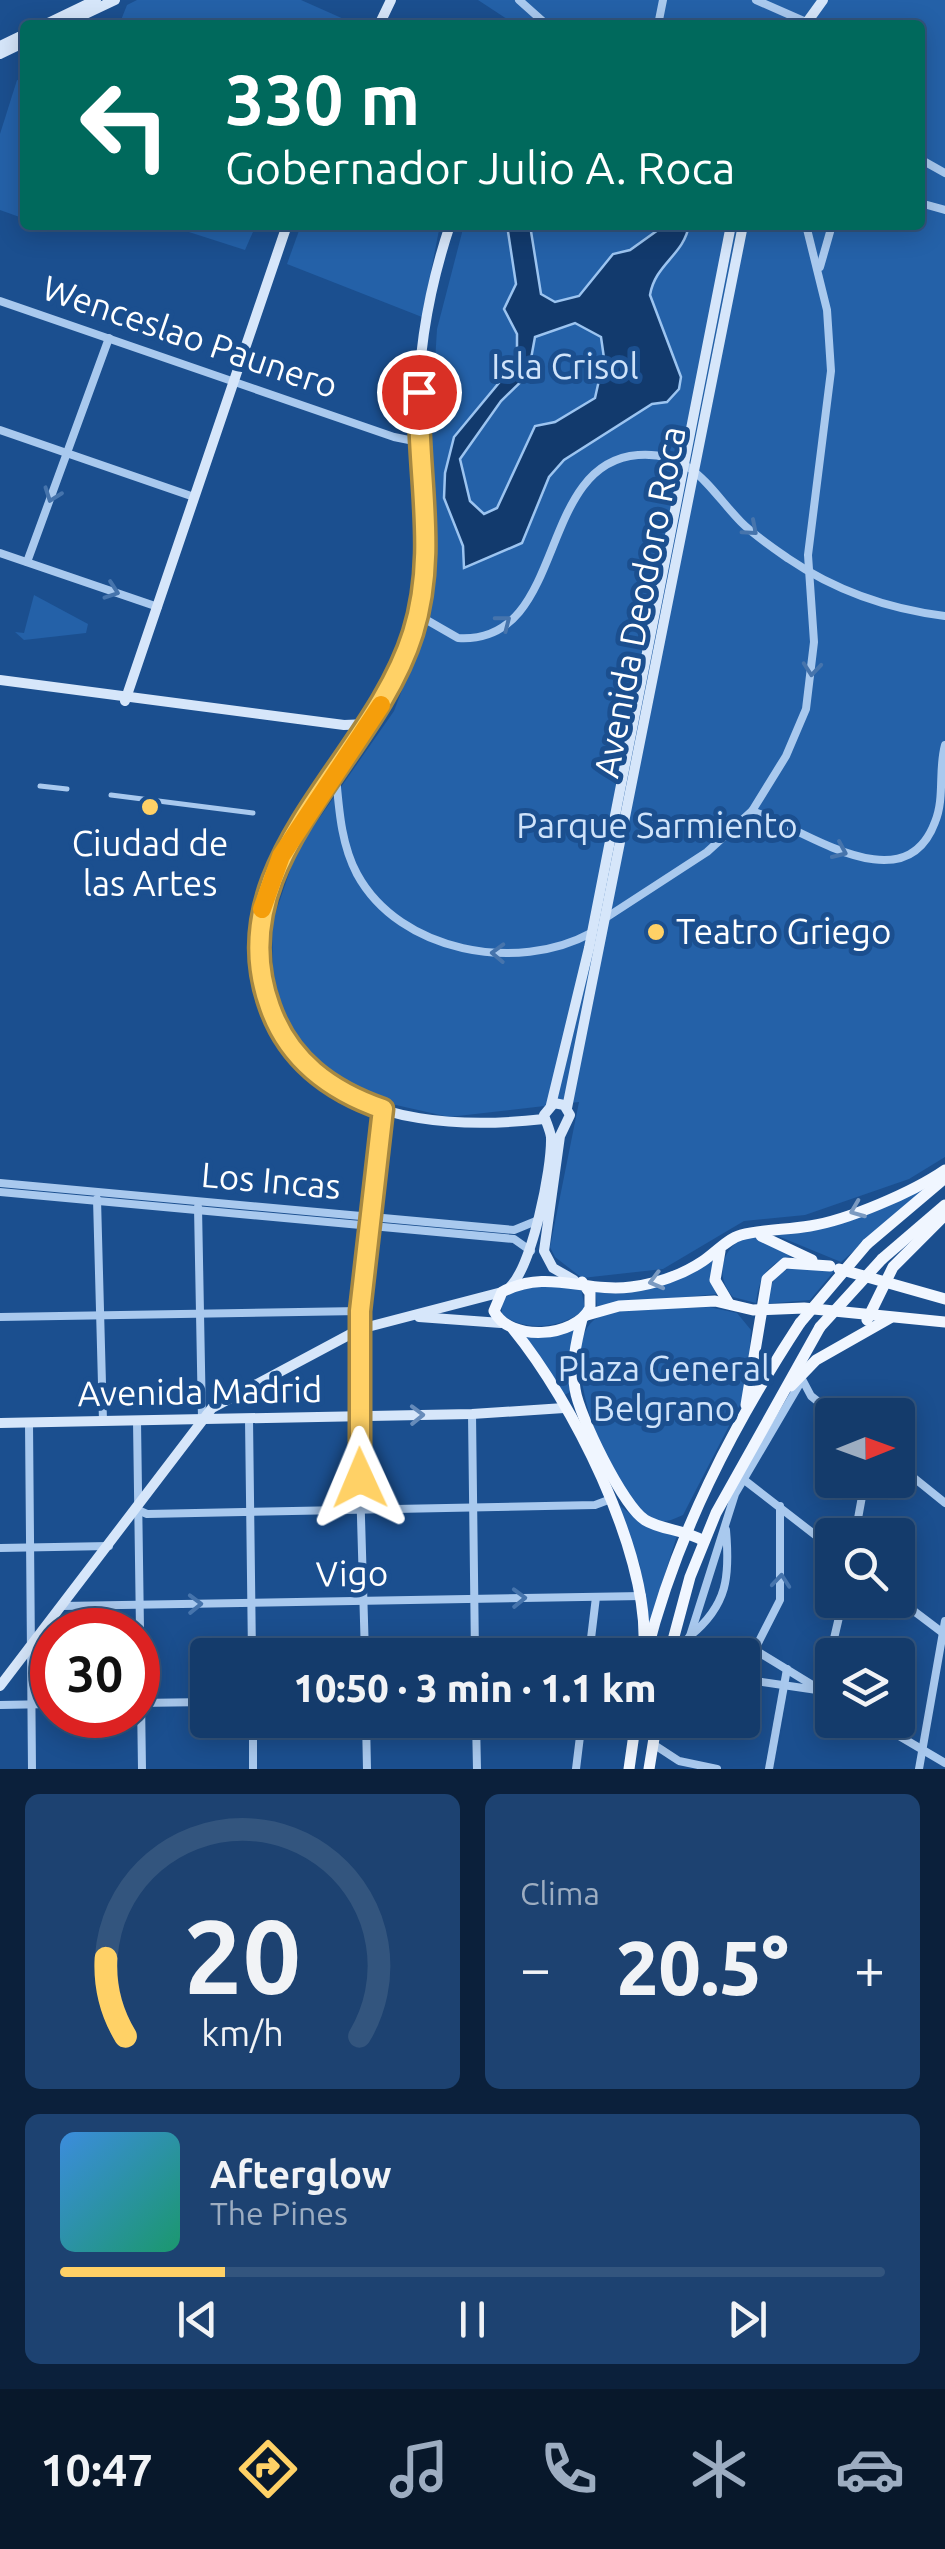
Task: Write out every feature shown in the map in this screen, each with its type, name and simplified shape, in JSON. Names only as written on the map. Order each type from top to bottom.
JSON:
[{"type":"main road","points":[[54,20],[96,0]]},
{"type":"main road","points":[[73,20],[115,0]]},
{"type":"main road","points":[[124,698],[283,230]]},
{"type":"main road","points":[[449,230],[422,351],[419,442],[428,532],[418,615],[397,675],[273,871],[260,919],[259,970],[273,1017],[302,1062],[337,1090],[383,1109],[469,1124],[546,1122],[556,1129],[566,1125]]},
{"type":"main road","name":"Avenida Deodoro Roca","points":[[578,1281],[553,1268],[544,1251],[560,1136],[570,1119],[567,1108],[606,918],[730,230]]},
{"type":"main road","name":"Avenida Deodoro Roca","points":[[505,1290],[524,1271],[532,1250],[550,1140],[546,1122],[559,1086],[743,230]]},
{"type":"main road","points":[[0,682],[344,725],[368,724]]},
{"type":"main road","points":[[124,698],[350,731],[361,736]]},
{"type":"main road","points":[[551,1104],[567,1108]]},
{"type":"main road","points":[[62,1606],[138,1510],[202,1419],[229,1396],[360,1328],[538,1280],[578,1281],[614,1288],[641,1285],[687,1270],[736,1237],[822,1224],[945,1170]]},
{"type":"main road","points":[[650,1638],[685,1530],[736,1432],[800,1324],[867,1244],[945,1178]]},
{"type":"main road","points":[[677,1638],[704,1541],[820,1327],[882,1259],[945,1205]]},
{"type":"main road","points":[[854,1334],[906,1253],[945,1215]]},
{"type":"main road","points":[[752,1233],[830,1266]]},
{"type":"main road","points":[[722,1247],[715,1280],[731,1304]]},
{"type":"main road","points":[[906,1253],[905,1275],[918,1290]]},
{"type":"main road","points":[[736,1432],[752,1384],[764,1286],[778,1267],[800,1261],[830,1266],[945,1299]]},
{"type":"main road","points":[[578,1281],[592,1298],[575,1351],[577,1398],[626,1500],[648,1522],[685,1530],[704,1541]]},
{"type":"main road","points":[[505,1290],[494,1307],[540,1362],[635,1564],[643,1596],[644,1638]]},
{"type":"main road","points":[[398,1317],[548,1331],[619,1306],[706,1301],[760,1310],[796,1308],[945,1322]]},
{"type":"main road","points":[[741,1476],[792,1383],[811,1364],[854,1334],[892,1316]]},
{"type":"main road","points":[[564,1408],[577,1398]]},
{"type":"main road","name":"Avenida Madrid","points":[[0,1423],[472,1414],[564,1408]]},
{"type":"main road","points":[[0,1686],[6,1672],[30,1647]]},
{"type":"main road","points":[[629,1769],[633,1738]]},
{"type":"main road","points":[[648,1769],[654,1738]]},
{"type":"street","points":[[520,0],[542,20]]},
{"type":"street","points":[[756,0],[798,20]]},
{"type":"street","points":[[336,776],[344,835],[355,870],[378,900],[415,928],[463,949],[490,954],[554,948],[592,933],[606,918],[706,852],[752,811],[786,756],[806,710],[813,663],[809,572],[831,371],[828,310],[807,230]]},
{"type":"street","points":[[820,276],[822,248],[830,230]]},
{"type":"street","name":"Wenceslao Paunero","points":[[0,300],[419,442]]},
{"type":"street","points":[[28,562],[109,338]]},
{"type":"street","points":[[0,430],[192,496]]},
{"type":"street","points":[[418,615],[458,638],[499,628],[538,586],[563,518],[600,473],[618,460],[639,455],[689,467],[742,523],[809,572],[882,604],[945,616]]},
{"type":"street","points":[[0,553],[156,606]]},
{"type":"street","points":[[752,811],[856,858],[896,857],[919,844],[937,819],[945,746]]},
{"type":"street","points":[[40,786],[67,790]]},
{"type":"street","points":[[111,795],[253,813]]},
{"type":"street","points":[[365,1638],[358,1416],[360,1311],[383,1109]]},
{"type":"street","name":"Los Incas","points":[[0,1183],[97,1198]]},
{"type":"street","name":"Los Incas","points":[[0,1192],[514,1230],[536,1222]]},
{"type":"street","points":[[97,1198],[103,1421]]},
{"type":"street","points":[[198,1206],[202,1419]]},
{"type":"street","name":"Los Incas","points":[[368,1220],[514,1239],[532,1250]]},
{"type":"street","points":[[0,1317],[360,1311]]},
{"type":"street","points":[[690,1636],[741,1476],[811,1364]]},
{"type":"street","points":[[802,1379],[815,1399]]},
{"type":"street","points":[[472,1414],[475,1638]]},
{"type":"street","points":[[249,1419],[252,1638]]},
{"type":"street","points":[[136,1421],[140,1608]]},
{"type":"street","points":[[28,1422],[30,1608]]},
{"type":"street","points":[[741,1476],[815,1534]]},
{"type":"street","points":[[915,1479],[945,1503]]},
{"type":"street","points":[[138,1510],[147,1514],[600,1505],[608,1500],[626,1500]]},
{"type":"street","points":[[760,1638],[780,1600],[780,1506]]},
{"type":"street","points":[[690,1636],[707,1622],[724,1598],[729,1573],[725,1524]]},
{"type":"street","points":[[704,1541],[719,1549]]},
{"type":"street","points":[[0,1548],[109,1546]]},
{"type":"street","name":"Vigo","points":[[62,1606],[643,1596]]},
{"type":"street","points":[[591,1638],[596,1597]]},
{"type":"street","points":[[915,1611],[943,1632]]},
{"type":"street","points":[[919,1769],[945,1621]]},
{"type":"street","points":[[760,1653],[815,1686]]},
{"type":"street","points":[[769,1769],[788,1669]]},
{"type":"street","points":[[760,1682],[815,1689]]},
{"type":"street","points":[[160,1703],[190,1702]]},
{"type":"street","points":[[0,1705],[30,1705]]},
{"type":"street","points":[[32,1738],[32,1769]]},
{"type":"street","points":[[141,1738],[142,1769]]},
{"type":"street","points":[[252,1738],[253,1769]]},
{"type":"street","points":[[366,1738],[367,1769]]},
{"type":"street","points":[[476,1738],[477,1769]]},
{"type":"street","points":[[576,1769],[580,1738]]},
{"type":"street","points":[[902,1738],[945,1763]]},
{"type":"street","points":[[653,1744],[680,1761],[717,1769]]},
{"type":"green space","points":[[137,0],[301,0],[346,20],[121,20],[127,5]]},
{"type":"green space","name":"Parque Sarmiento","points":[[478,0],[945,0],[945,1157],[909,1179],[805,1215],[744,1221],[663,1269],[582,1278],[555,1257],[550,1247],[579,1102],[449,1117],[387,1103],[346,1083],[286,1032],[273,979],[272,923],[297,850],[394,711],[421,640],[434,573],[431,428],[437,329],[463,230],[925,230],[925,20],[508,20]]},
{"type":"green space","points":[[17,80],[20,81],[20,217],[0,210],[0,134]]},
{"type":"green space","points":[[183,230],[254,230],[245,250]]},
{"type":"green space","points":[[299,230],[439,230],[422,317],[287,264]]},
{"type":"green space","points":[[34,595],[88,624],[86,633],[24,640],[15,632],[24,633]]},
{"type":"green space","points":[[940,1177],[841,1262],[773,1234],[803,1230]]},
{"type":"green space","points":[[746,1237],[759,1238],[793,1255],[766,1273],[756,1303],[733,1297],[722,1271],[726,1255]]},
{"type":"green space","points":[[712,1259],[716,1294],[597,1306],[595,1288],[607,1291]]},
{"type":"green space","points":[[804,1266],[835,1270],[810,1300],[764,1304],[776,1277]]},
{"type":"green space","points":[[541,1285],[581,1288],[585,1309],[544,1326],[521,1324],[502,1314],[502,1301],[512,1292]]},
{"type":"green space","name":"Plaza General Belgrano","points":[[709,1307],[737,1313],[751,1330],[747,1391],[683,1515],[661,1521],[643,1512],[609,1463],[585,1396],[580,1364],[583,1338],[594,1320],[603,1315]]},
{"type":"green space","points":[[576,1326],[572,1391],[561,1397],[520,1334]]},
{"type":"green space","points":[[615,1502],[637,1519],[678,1532],[648,1629],[640,1565]]},
{"type":"shaded area","points":[[508,230],[531,230],[541,294],[555,302],[579,296],[613,254],[630,250],[658,230],[688,230],[682,244],[658,275],[650,295],[681,377],[679,389],[667,402],[652,404],[564,460],[549,477],[522,543],[464,568],[463,546],[444,498],[445,473],[454,437],[517,361],[517,334],[504,309],[516,284]],"holes":[[[575,323],[601,337],[604,358],[595,398],[555,422],[535,426],[497,508],[484,514],[470,501],[460,459],[501,401],[528,375],[535,337]]]},
{"type":"slow traffic","points":[[262,909],[281,856],[381,705]]},
{"type":"place","name":"Ciudad de las Artes","points":[[150,807]]},
{"type":"place","name":"Teatro Griego","points":[[656,932]]},
{"type":"route","points":[[360,1478],[360,1311],[383,1109],[337,1090],[314,1074],[294,1052],[267,1001],[259,970],[257,938],[273,871],[384,701],[414,633],[424,585],[428,532],[419,442],[419,392]]},
{"type":"park label","name":"Isla Crisol","points":[[565,367]]}]
